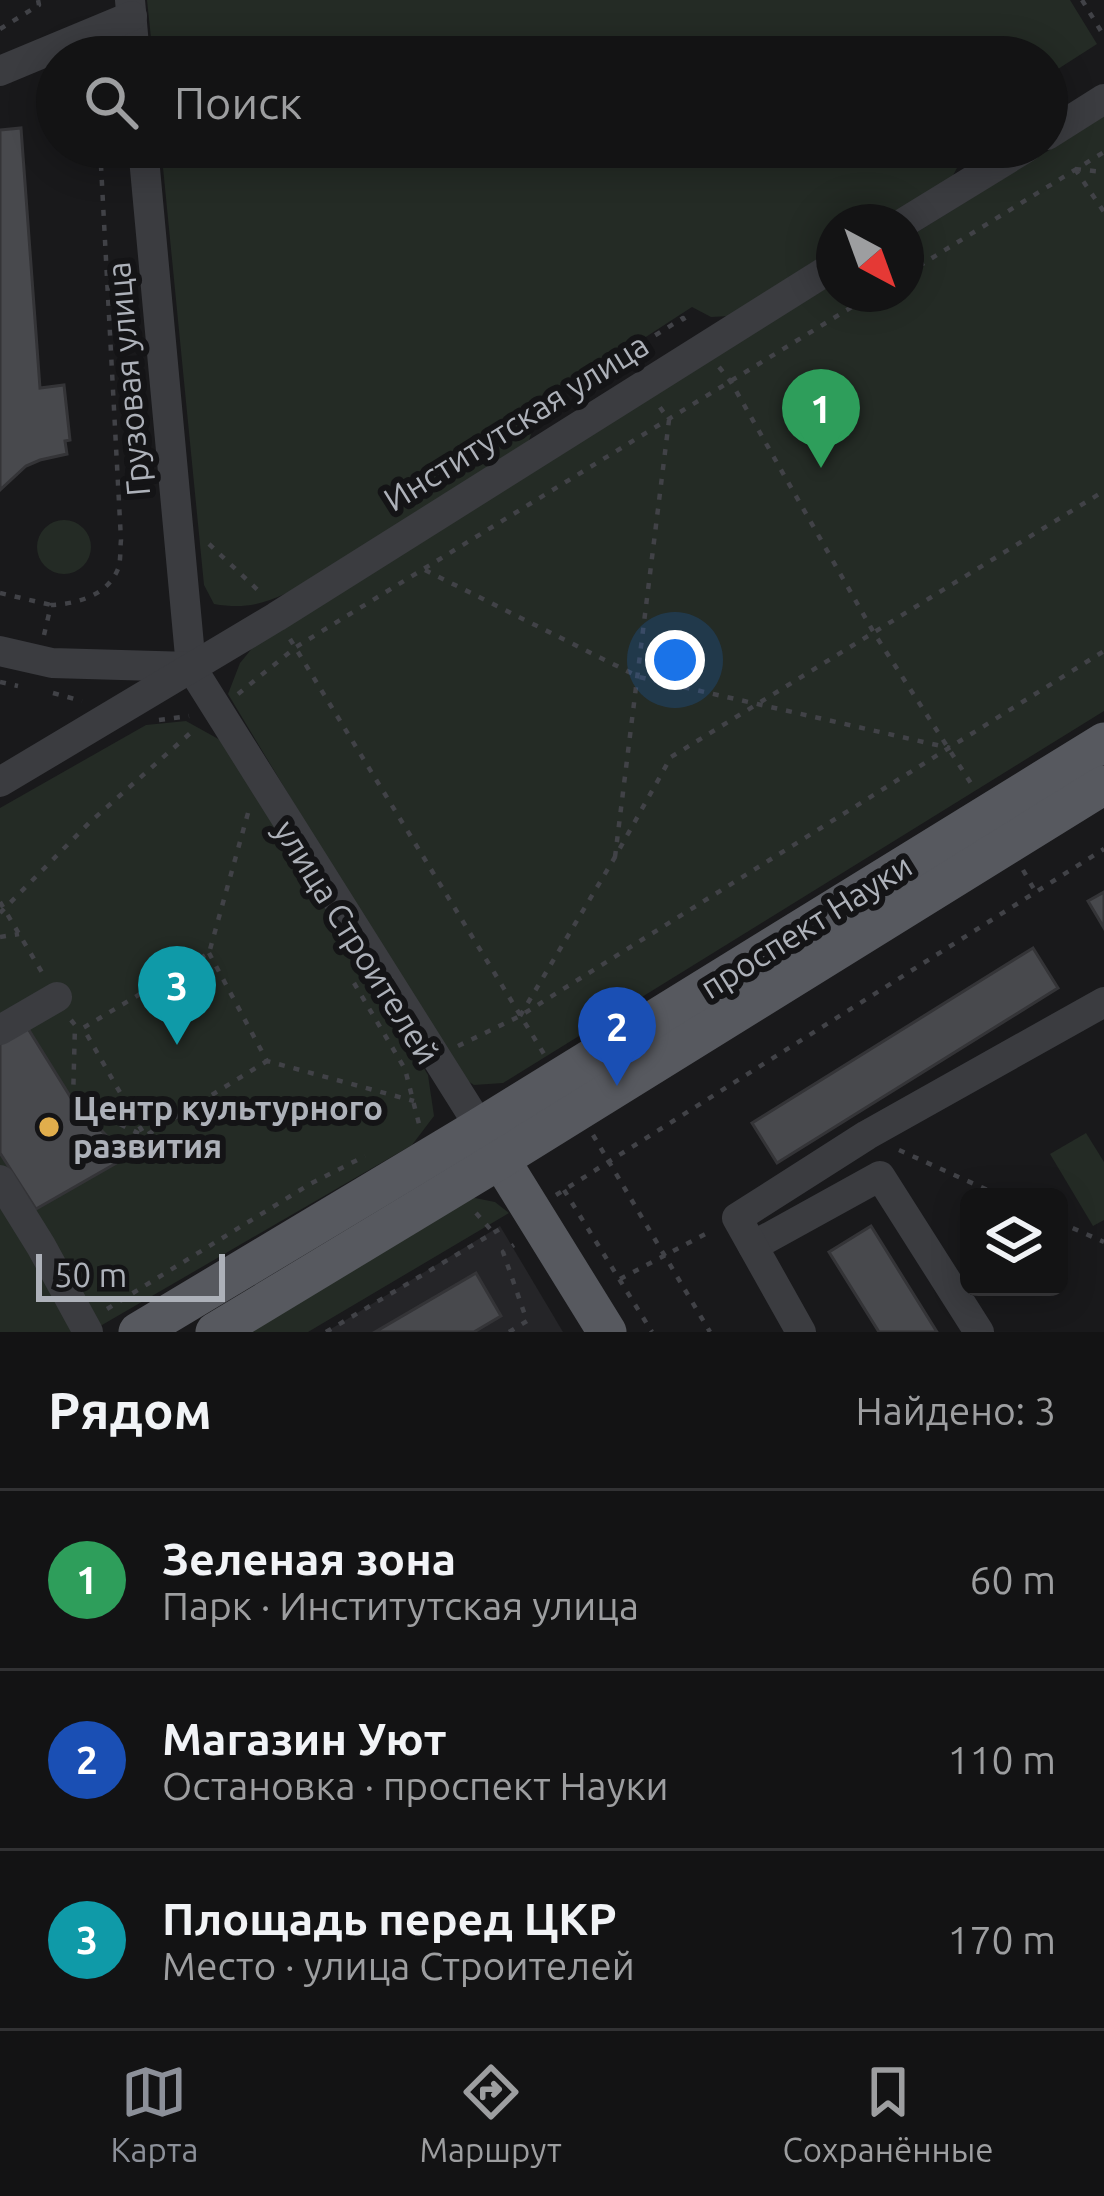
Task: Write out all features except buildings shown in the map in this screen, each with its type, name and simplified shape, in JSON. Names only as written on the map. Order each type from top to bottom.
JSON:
[{"type":"main road","name":"проспект Науки","points":[[215,1332],[488,1144],[1104,742]]},
{"type":"main road","name":"проспект Науки","points":[[568,1094],[1104,785]]},
{"type":"main road","name":"проспект Науки","points":[[138,1332],[488,1144]]},
{"type":"main road","name":"улица Строителей","points":[[488,1144],[538,1215],[607,1332]]},
{"type":"street","points":[[73,36],[131,8]]},
{"type":"street","points":[[0,71],[36,54]]},
{"type":"street","points":[[1068,122],[1104,99]]},
{"type":"street","name":"Грузовая улица","points":[[145,168],[188,667]]},
{"type":"street","points":[[924,210],[993,168]]},
{"type":"street","name":"Институтская улица","points":[[0,782],[276,617],[816,277]]},
{"type":"street","points":[[0,651],[46,677],[188,667]]},
{"type":"street","name":"улица Строителей","points":[[188,667],[203,723],[436,1057],[488,1144]]},
{"type":"street","name":"улица Строителей","points":[[188,667],[488,1144]]},
{"type":"street","points":[[0,1030],[57,997]]},
{"type":"street","points":[[801,1332],[737,1218],[867,1135],[1104,1002]]},
{"type":"street","points":[[753,1246],[880,1176],[980,1332]]},
{"type":"street","points":[[0,1180],[86,1328]]},
{"type":"path","points":[[0,28],[39,5],[38,0]]},
{"type":"path","points":[[1082,0],[1104,36]]},
{"type":"path","points":[[924,263],[1104,152]]},
{"type":"path","points":[[0,593],[76,604],[100,591],[118,569],[121,539],[101,168]]},
{"type":"path","points":[[1076,169],[1104,172]]},
{"type":"path","points":[[1076,169],[1104,212]]},
{"type":"path","points":[[3,911],[89,824],[296,647],[844,312]]},
{"type":"path","points":[[615,857],[669,420],[625,354],[683,319],[731,382],[874,633],[950,748]]},
{"type":"path","points":[[520,1016],[671,757],[1104,491]]},
{"type":"path","points":[[201,537],[266,598],[710,1332]]},
{"type":"path","points":[[424,569],[639,677],[950,748]]},
{"type":"path","points":[[51,604],[43,638],[46,677],[62,694],[112,713]]},
{"type":"path","points":[[436,1057],[520,1016],[1104,651]]},
{"type":"path","points":[[46,677],[62,694]]},
{"type":"path","points":[[0,682],[21,686]]},
{"type":"path","points":[[145,1136],[83,1028],[209,953],[250,808],[262,828]]},
{"type":"path","points":[[326,1332],[538,1215],[610,1162],[1104,849]]},
{"type":"path","points":[[0,902],[74,1025],[73,1101],[145,1136]]},
{"type":"path","points":[[0,938],[19,934]]},
{"type":"path","points":[[209,953],[267,1061]]},
{"type":"path","points":[[346,968],[405,1069],[420,1128]]},
{"type":"path","points":[[145,1136],[267,1061],[414,1100]]},
{"type":"path","points":[[867,1135],[983,1188]]},
{"type":"path","points":[[86,1328],[290,1196],[365,1156]]},
{"type":"path","points":[[538,1215],[620,1279],[652,1332]]},
{"type":"path","points":[[509,1332],[527,1321],[503,1252],[538,1215]]},
{"type":"path","points":[[620,1279],[737,1218]]},
{"type":"path","points":[[1068,1226],[1103,1243]]},
{"type":"shaded area","points":[[147,0],[1070,0],[1097,44],[1068,63],[1068,36],[151,36]]},
{"type":"shaded area","points":[[1104,116],[1104,711],[503,1083],[474,1085],[457,1074],[228,694],[240,663],[258,641],[816,294],[816,312],[924,312],[924,228],[1020,168],[1068,168],[1068,138]]},
{"type":"shaded area","points":[[163,168],[957,168],[947,187],[918,204],[816,204],[816,265],[730,316],[711,317],[692,307],[541,405],[527,446],[287,593],[260,603],[214,604],[204,585]]},
{"type":"shaded area","points":[[64,520],[83,528],[91,547],[83,566],[64,574],[45,566],[37,547],[45,528]]},
{"type":"shaded area","points":[[186,721],[222,741],[428,1075],[434,1116],[412,1145],[90,1332],[0,1332],[0,808],[146,725]]},
{"type":"shaded area","points":[[1086,1133],[1104,1162],[1104,1220],[1093,1226],[1050,1154]]},
{"type":"shaded area","points":[[470,1197],[495,1202],[509,1213],[308,1332],[242,1332]]},
{"type":"shaded area","points":[[500,1226],[563,1332],[326,1332]]},
{"type":"place","name":"Зеленая зона","points":[[821,468]]},
{"type":"place","name":"Площадь перед ЦКР","points":[[177,1045]]},
{"type":"place","name":"Магазин Уют","points":[[617,1086]]},
{"type":"place","name":"Центр культурного развития","points":[[49,1127]]}]
